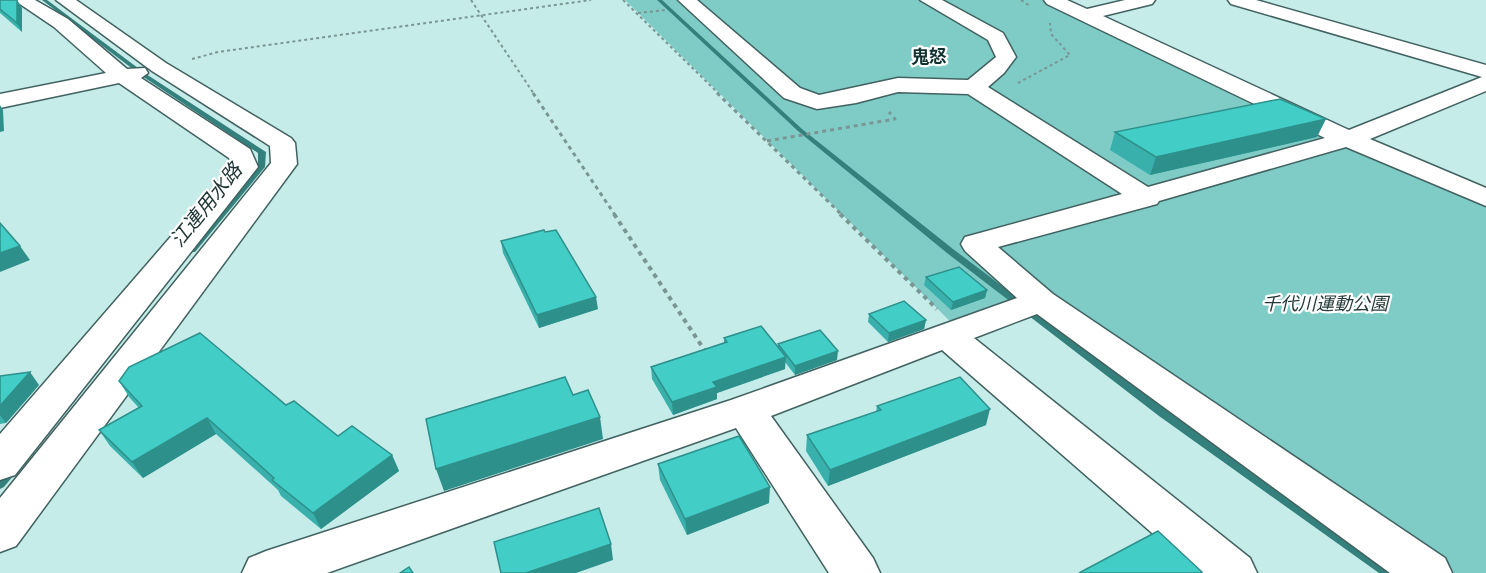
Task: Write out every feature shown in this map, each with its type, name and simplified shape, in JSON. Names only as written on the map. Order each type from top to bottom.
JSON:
[{"type":"street","points":[[687,0],[792,93],[817,102],[856,96],[898,85],[973,87],[1147,198]]},
{"type":"street","points":[[929,0],[996,37],[1006,57],[997,69],[973,87]]},
{"type":"street","points":[[1086,15],[1146,0]]},
{"type":"street","points":[[1237,0],[1486,72]]},
{"type":"street","points":[[0,463],[249,181],[284,164],[282,143],[57,2],[10,13]]},
{"type":"street","points":[[57,2],[123,76],[241,154],[249,181]]},
{"type":"street","points":[[1047,9],[1086,15],[1348,139],[1486,198]]},
{"type":"street","points":[[0,101],[159,67]]},
{"type":"street","points":[[1428,573],[1041,301],[976,244],[1147,198],[1348,139],[1486,84]]},
{"type":"street","points":[[0,532],[249,181]]},
{"type":"street","points":[[266,573],[745,410],[1041,301]]},
{"type":"street","points":[[954,334],[1233,573]]},
{"type":"street","points":[[745,410],[856,573]]},
{"type":"path","points":[[471,0],[712,361]]},
{"type":"path","points":[[159,67],[218,52],[591,0]]},
{"type":"path","points":[[623,0],[954,334]]},
{"type":"path","points":[[973,87],[1024,82],[1070,54],[1051,34],[1047,9],[1021,0]]},
{"type":"green space","name":"千代川運動公園","points":[[625,0],[1053,0],[1486,198],[1486,573],[1431,573],[1041,301],[961,332]]},
{"type":"building","points":[[0,0],[17,0],[17,23],[0,9]]},
{"type":"building","points":[[1280,99],[1326,119],[1156,157],[1115,132]]},
{"type":"building","points":[[0,223],[20,246],[0,253]]},
{"type":"building","points":[[544,230],[545,232],[556,230],[596,297],[537,315],[501,241]]},
{"type":"building","points":[[959,267],[987,290],[953,302],[926,277]]},
{"type":"building","points":[[904,301],[926,320],[889,333],[869,314]]},
{"type":"building","points":[[761,326],[786,357],[713,382],[717,387],[672,402],[651,367],[727,342],[724,338]]},
{"type":"building","points":[[820,330],[838,351],[795,366],[778,344]]},
{"type":"building","points":[[200,333],[286,405],[294,401],[338,436],[352,426],[392,455],[313,513],[272,480],[274,478],[207,418],[132,462],[99,430],[142,406],[119,381],[129,367]]},
{"type":"building","points":[[30,372],[0,406],[0,376]]},
{"type":"building","points":[[565,377],[573,395],[588,390],[600,417],[436,469],[426,419]]},
{"type":"building","points":[[960,377],[990,409],[830,470],[807,435],[881,410],[877,406]]},
{"type":"building","points":[[739,436],[770,487],[685,519],[658,464]]},
{"type":"building","points":[[599,508],[611,544],[526,573],[501,573],[494,542]]},
{"type":"building","points":[[1158,531],[1202,572],[1079,573]]},
{"type":"building","points":[[409,567],[413,573],[400,573]]},
{"type":"waterway","name":"江連用水路","points":[[44,0],[144,75],[262,152],[262,165],[192,250]]},
{"type":"waterway","points":[[659,0],[800,130],[950,251],[1163,413],[1389,573]]},
{"type":"waterway","name":"江連用水路","points":[[0,484],[12,470]]},
{"type":"district","name":"鬼怒","points":[[929,57]]}]
